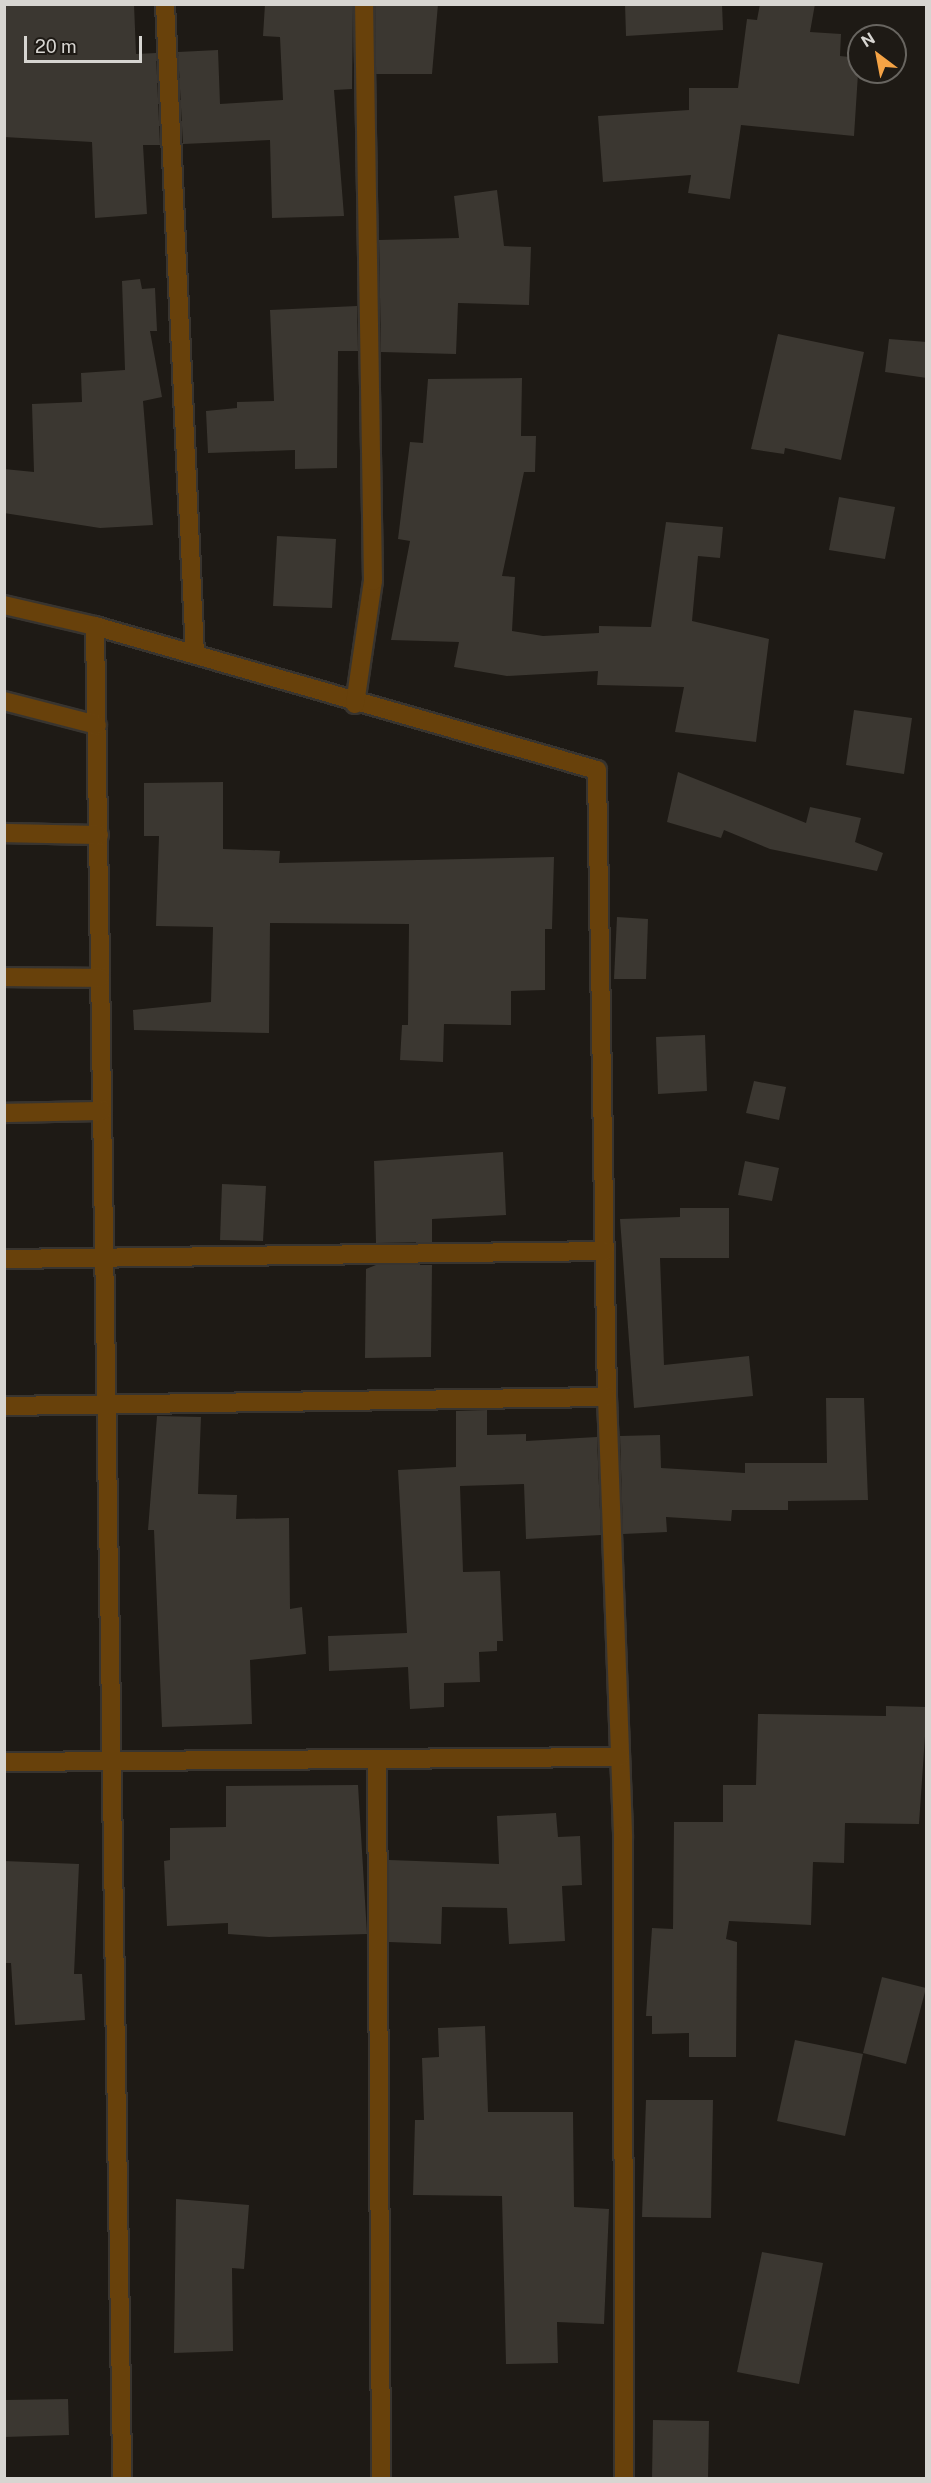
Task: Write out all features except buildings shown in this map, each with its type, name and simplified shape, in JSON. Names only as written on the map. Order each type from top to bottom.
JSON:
[{"type":"street","points":[[165,4],[195,654]]},
{"type":"street","points":[[355,704],[373,581],[364,4]]},
{"type":"street","points":[[4,605],[95,626],[195,654],[355,704],[597,770],[607,1397],[620,1757],[624,2478]]},
{"type":"street","points":[[95,626],[122,2478]]},
{"type":"street","points":[[4,701],[97,725]]},
{"type":"street","points":[[4,834],[99,835]]},
{"type":"street","points":[[4,977],[100,978]]},
{"type":"street","points":[[4,1113],[102,1111]]},
{"type":"street","points":[[4,1259],[604,1251]]},
{"type":"street","points":[[4,1406],[607,1397]]},
{"type":"street","points":[[4,1761],[620,1757]]},
{"type":"street","points":[[377,1760],[381,2478]]}]
